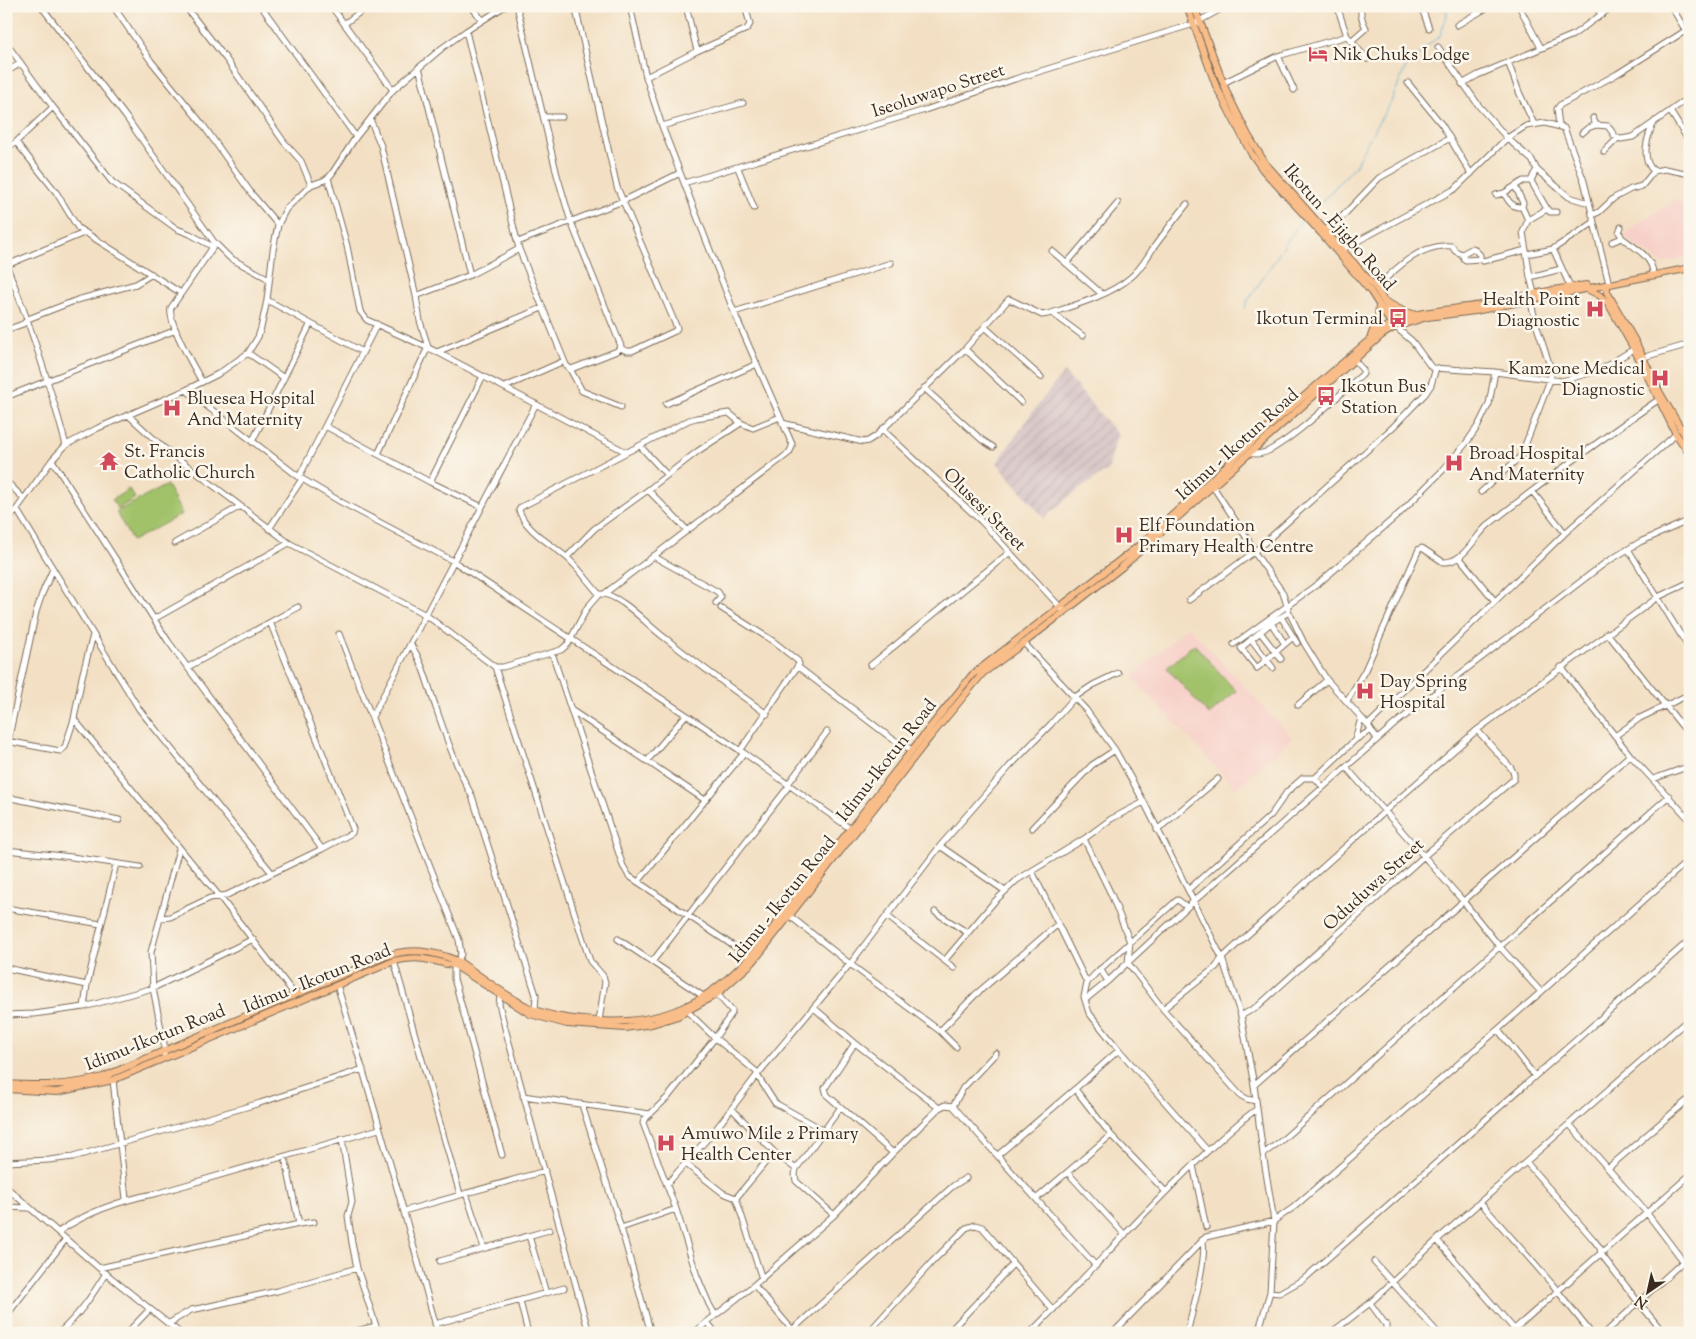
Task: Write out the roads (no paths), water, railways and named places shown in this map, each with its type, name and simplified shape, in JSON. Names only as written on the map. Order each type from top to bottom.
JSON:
[{"type":"main road","name":"Ikotun - Ejigbo Road","points":[[1187,6],[1223,83],[1226,100],[1265,163],[1376,288],[1396,325]]},
{"type":"main road","name":"Ikotun - Ejigbo Road","points":[[1194,6],[1196,23],[1243,140],[1263,170],[1382,302]]},
{"type":"main road","points":[[1396,325],[1426,317],[1475,311],[1570,286],[1604,285],[1690,267]]},
{"type":"main road","points":[[1396,325],[1414,314],[1586,289],[1690,267]]},
{"type":"main road","points":[[1599,295],[1604,285]]},
{"type":"main road","points":[[1604,285],[1644,357],[1690,455]]},
{"type":"main road","points":[[1586,289],[1599,295],[1608,303],[1634,349],[1658,400],[1678,432],[1690,444]]},
{"type":"main road","points":[[1370,339],[1382,302],[1414,314]]},
{"type":"main road","name":"Idimu-Ikotun Road","points":[[6,1084],[54,1086],[85,1082],[122,1069],[400,952],[432,952],[456,963],[514,1000],[535,1010],[568,1019],[594,1023],[627,1022],[660,1017],[681,1009],[703,996],[734,973],[750,957],[853,831],[912,750],[961,688],[981,667],[1063,609],[1200,494],[1251,443],[1370,339],[1382,329],[1396,325]]},
{"type":"main road","name":"Idimu - Ikotun Road","points":[[1200,494],[1212,486],[1378,338],[1396,325]]},
{"type":"main road","name":"Idimu - Ikotun Road","points":[[6,1089],[57,1092],[113,1080],[337,984],[406,958],[422,958],[448,965],[456,963],[500,996],[530,1014],[544,1019],[567,1024],[594,1023],[625,1028],[670,1019],[717,994],[753,962],[853,831],[973,683],[1063,609]]},
{"type":"street","points":[[40,6],[126,117],[213,245]]},
{"type":"street","points":[[113,6],[151,61],[203,125],[251,193],[278,225]]},
{"type":"street","points":[[185,6],[226,59],[284,142],[301,161],[311,185]]},
{"type":"street","points":[[261,6],[356,137]]},
{"type":"street","points":[[331,6],[393,90]]},
{"type":"street","points":[[344,24],[368,6]]},
{"type":"street","points":[[471,6],[482,20]]},
{"type":"street","points":[[6,524],[52,460],[66,445],[90,432],[202,382],[226,369],[248,353],[261,328],[278,225],[286,208],[311,185],[328,178],[356,137],[393,90],[466,30],[505,6]]},
{"type":"street","points":[[517,6],[557,175],[571,222],[621,346],[620,348]]},
{"type":"street","points":[[575,6],[617,187],[678,328],[632,351],[620,348]]},
{"type":"street","points":[[495,668],[561,650],[571,639],[587,608],[601,594],[788,453],[792,448],[792,444],[734,312],[662,126],[646,76],[630,6]]},
{"type":"street","points":[[686,6],[696,51]]},
{"type":"street","points":[[646,76],[696,51],[747,29],[750,24],[745,6]]},
{"type":"street","name":"Iseoluwapo Street","points":[[684,184],[1196,23],[1226,6]]},
{"type":"street","points":[[1337,6],[1349,38],[1367,60]]},
{"type":"street","points":[[1223,83],[1278,56],[1349,38],[1366,28],[1362,18],[1361,6]]},
{"type":"street","points":[[1421,6],[1429,28]]},
{"type":"street","points":[[1457,26],[1490,6]]},
{"type":"street","points":[[1519,6],[1541,48]]},
{"type":"street","points":[[1595,6],[1602,15]]},
{"type":"street","points":[[1462,84],[1478,75],[1573,35],[1613,6]]},
{"type":"street","points":[[1672,7],[1690,38]]},
{"type":"street","points":[[466,30],[519,249],[542,308],[564,361],[582,391],[621,407]]},
{"type":"street","points":[[1559,126],[1558,109],[1560,105],[1617,74],[1685,31]]},
{"type":"street","points":[[6,43],[112,182],[177,229],[213,245],[230,258],[269,279]]},
{"type":"street","points":[[1438,47],[1479,106],[1507,138],[1532,160],[1537,170],[1569,197],[1589,203]]},
{"type":"street","points":[[1278,56],[1294,90]]},
{"type":"street","points":[[1508,62],[1534,124]]},
{"type":"street","points":[[6,72],[21,63]]},
{"type":"street","points":[[419,67],[470,275]]},
{"type":"street","points":[[1408,83],[1442,125],[1471,174]]},
{"type":"street","points":[[1582,133],[1596,125],[1608,126],[1614,135],[1621,139],[1633,137],[1690,97]]},
{"type":"street","points":[[662,126],[743,103]]},
{"type":"street","points":[[6,148],[16,142],[53,107]]},
{"type":"street","points":[[1670,111],[1690,143]]},
{"type":"street","points":[[544,117],[562,117]]},
{"type":"street","points":[[1593,118],[1596,125]]},
{"type":"street","points":[[370,119],[381,146],[416,296],[420,321],[428,348],[378,454]]},
{"type":"street","points":[[1654,171],[1646,161],[1645,156],[1651,129],[1656,120]]},
{"type":"street","points":[[1343,249],[1454,189],[1507,138],[1526,126],[1545,123],[1564,128],[1584,181],[1594,223],[1604,285]]},
{"type":"street","points":[[1325,231],[1338,222],[1379,178],[1450,138]]},
{"type":"street","points":[[1604,152],[1618,138]]},
{"type":"street","points":[[16,142],[56,192],[73,223],[84,233],[181,293]]},
{"type":"street","points":[[738,168],[754,208]]},
{"type":"street","points":[[1592,215],[1600,212],[1614,198],[1631,189],[1642,186],[1654,171],[1665,169],[1690,174]]},
{"type":"street","points":[[1532,181],[1537,170]]},
{"type":"street","points":[[518,242],[623,201],[680,173]]},
{"type":"street","points":[[328,178],[347,246],[360,311],[367,320],[437,352],[626,452]]},
{"type":"street","points":[[1496,195],[1504,193],[1523,181],[1532,181]]},
{"type":"street","points":[[1532,181],[1547,209],[1550,212],[1556,212]]},
{"type":"street","points":[[1515,186],[1528,220]]},
{"type":"street","points":[[1504,193],[1516,208],[1522,207]]},
{"type":"street","points":[[1067,263],[1118,203]]},
{"type":"street","points":[[766,714],[700,666],[623,603],[611,596],[601,594],[566,557],[529,526],[518,510],[626,452],[696,418],[725,412],[741,423],[753,428],[781,420],[862,442],[872,438],[965,349],[1009,299],[1042,315],[1102,294],[1132,277],[1187,204]]},
{"type":"street","points":[[1481,492],[1521,456],[1552,372],[1537,327],[1523,232],[1528,220],[1547,209]]},
{"type":"street","points":[[1376,288],[1404,263],[1419,253],[1452,246],[1466,260],[1480,259],[1486,261],[1497,256],[1553,249],[1594,223]]},
{"type":"street","points":[[1621,227],[1619,232],[1622,238],[1652,263],[1653,274]]},
{"type":"street","points":[[66,445],[48,380],[28,319],[6,264],[84,233]]},
{"type":"street","points":[[1612,242],[1622,238]]},
{"type":"street","points":[[202,382],[176,330],[170,313],[171,308],[213,245]]},
{"type":"street","points":[[1462,254],[1473,248],[1480,255],[1480,259]]},
{"type":"street","points":[[416,296],[470,275],[519,249]]},
{"type":"street","points":[[1553,249],[1570,286]]},
{"type":"street","points":[[1052,251],[1102,294]]},
{"type":"street","points":[[734,312],[890,263]]},
{"type":"street","points":[[1530,277],[1561,269]]},
{"type":"street","points":[[6,330],[23,324],[28,319],[77,300],[136,284],[152,274]]},
{"type":"street","points":[[267,300],[310,325],[363,352]]},
{"type":"street","points":[[410,302],[416,303]]},
{"type":"street","points":[[437,352],[542,308]]},
{"type":"street","points":[[1052,313],[1083,336]]},
{"type":"street","points":[[269,529],[300,478],[377,324]]},
{"type":"street","points":[[252,442],[310,325]]},
{"type":"street","points":[[1396,325],[1412,341],[1431,367],[1495,372],[1550,380],[1562,381],[1600,370],[1634,349]]},
{"type":"street","points":[[985,327],[1041,376]]},
{"type":"street","points":[[6,396],[176,330]]},
{"type":"street","points":[[1644,357],[1690,344]]},
{"type":"street","points":[[570,369],[608,355],[620,348]]},
{"type":"street","points":[[965,349],[1021,402]]},
{"type":"street","points":[[248,353],[284,378]]},
{"type":"street","points":[[1248,453],[1263,453],[1272,449],[1300,428],[1363,374],[1363,370],[1354,360]]},
{"type":"street","points":[[505,387],[564,361]]},
{"type":"street","points":[[666,404],[757,364]]},
{"type":"street","points":[[1190,600],[1254,552],[1404,416],[1426,394],[1436,368]]},
{"type":"street","points":[[1234,644],[1319,583],[1400,513],[1443,470],[1478,426],[1489,404],[1495,372]]},
{"type":"street","points":[[430,482],[483,376]]},
{"type":"street","points":[[924,388],[982,440],[993,447]]},
{"type":"street","points":[[186,390],[300,478],[453,561],[742,752],[853,831]]},
{"type":"street","points":[[1347,701],[1365,670],[1419,549],[1422,548],[1443,562],[1459,557],[1485,528],[1590,447],[1658,400]]},
{"type":"street","points":[[372,717],[536,404]]},
{"type":"street","points":[[129,416],[164,448],[239,507],[289,543],[426,615],[495,668],[590,961],[606,982],[594,1023]]},
{"type":"street","points":[[566,557],[594,529],[698,451],[741,423]]},
{"type":"street","points":[[1188,890],[1271,815],[1287,792],[1303,778],[1315,778],[1370,727],[1494,600],[1565,533],[1678,432],[1690,424]]},
{"type":"street","points":[[325,426],[430,482],[478,505]]},
{"type":"street","name":"Olusesi Street","points":[[882,429],[982,522],[1063,609]]},
{"type":"street","points":[[640,446],[668,475]]},
{"type":"street","points":[[52,460],[174,649],[322,849]]},
{"type":"street","points":[[6,481],[24,499]]},
{"type":"street","points":[[1212,486],[1283,593],[1289,612],[1304,643],[1327,680],[1370,727],[1377,740]]},
{"type":"street","points":[[648,490],[687,530]]},
{"type":"street","points":[[1532,491],[1565,533]]},
{"type":"street","points":[[174,542],[239,507]]},
{"type":"street","points":[[17,510],[139,709],[272,872]]},
{"type":"street","points":[[1085,1002],[1187,907],[1323,787],[1448,682],[1605,563],[1640,542],[1690,520]]},
{"type":"street","points":[[154,618],[289,543]]},
{"type":"street","points":[[1628,549],[1690,650]]},
{"type":"street","points":[[871,665],[1010,552]]},
{"type":"street","points":[[653,556],[718,592],[721,597],[716,603]]},
{"type":"street","points":[[1459,557],[1494,600]]},
{"type":"street","points":[[53,569],[36,612],[7,741],[60,751],[65,747],[74,719],[82,676],[93,635]]},
{"type":"street","points":[[1163,1009],[1216,967],[1222,958],[1384,811],[1477,730],[1658,597],[1690,582]]},
{"type":"street","points":[[188,667],[298,607]]},
{"type":"street","points":[[638,882],[742,752],[799,664],[798,661],[773,641],[721,608]]},
{"type":"street","points":[[1289,612],[1271,623],[1241,648],[1257,668],[1293,637]]},
{"type":"street","points":[[1281,617],[1297,644]]},
{"type":"street","points":[[161,918],[170,917],[210,898],[220,897],[348,836],[353,829],[270,622]]},
{"type":"street","points":[[1271,623],[1285,644]]},
{"type":"street","points":[[1260,632],[1281,659]]},
{"type":"street","points":[[1607,633],[1690,736]]},
{"type":"street","points":[[339,634],[459,940],[461,954],[456,963],[454,978],[502,1155]]},
{"type":"street","points":[[1251,640],[1273,668]]},
{"type":"street","points":[[1024,643],[1075,697],[1116,750],[1222,958],[1241,1016],[1254,1084],[1274,1221],[1270,1292],[1258,1333]]},
{"type":"street","points":[[410,645],[424,670],[457,763],[472,796],[536,995],[535,1010]]},
{"type":"street","points":[[552,653],[623,866],[629,876],[750,957]]},
{"type":"street","points":[[798,667],[891,738],[912,750]]},
{"type":"street","points":[[1561,667],[1630,755],[1690,820]]},
{"type":"street","points":[[667,1184],[732,1109],[757,1074],[850,964],[940,846],[1010,766],[1075,697],[1093,685],[1118,673]]},
{"type":"street","points":[[1298,706],[1327,680]]},
{"type":"street","points":[[1615,736],[1640,718],[1690,694]]},
{"type":"street","points":[[571,710],[705,800]]},
{"type":"street","points":[[647,761],[686,716]]},
{"type":"street","points":[[1355,740],[1361,718]]},
{"type":"street","points":[[74,719],[220,897],[295,995]]},
{"type":"street","name":"Oduduwa Street","points":[[1241,1016],[1258,1006],[1424,856],[1514,779],[1511,768],[1477,730]]},
{"type":"street","points":[[652,962],[789,785],[827,732]]},
{"type":"street","points":[[1032,828],[1092,765],[1116,750]]},
{"type":"street","points":[[1254,1084],[1630,755]]},
{"type":"street","points":[[1653,779],[1690,766]]},
{"type":"street","points":[[1346,767],[1463,901],[1500,947],[1542,992]]},
{"type":"street","points":[[1315,778],[1323,787]]},
{"type":"street","points":[[1157,830],[1218,779]]},
{"type":"street","points":[[1263,1154],[1281,1141],[1669,796]]},
{"type":"street","points":[[6,797],[119,820]]},
{"type":"street","points":[[945,960],[1005,891],[1017,880],[1084,839],[1111,819],[1144,802]]},
{"type":"street","points":[[1084,839],[1111,894],[1130,942],[1128,963],[1163,1009],[1240,1095],[1256,1101]]},
{"type":"street","points":[[940,846],[1005,891]]},
{"type":"street","points":[[165,1058],[153,988],[151,952],[179,849]]},
{"type":"street","points":[[6,850],[140,867]]},
{"type":"street","points":[[1113,1333],[1206,1237],[1224,1231],[1274,1221],[1294,1207],[1542,992],[1690,859]]},
{"type":"street","points":[[84,1007],[87,985],[116,864]]},
{"type":"street","points":[[1032,871],[1087,983],[1085,1002],[1090,1013],[1119,1050],[1208,1151]]},
{"type":"street","points":[[1087,983],[1100,969],[1177,901],[1187,907]]},
{"type":"street","points":[[6,908],[101,924]]},
{"type":"street","points":[[934,912],[968,933]]},
{"type":"street","points":[[790,916],[850,964],[940,1031],[956,1046]]},
{"type":"street","points":[[887,916],[954,968]]},
{"type":"street","points":[[940,1031],[975,995],[1058,924]]},
{"type":"street","points":[[6,1015],[34,1014],[84,1007],[153,988],[253,939]]},
{"type":"street","points":[[618,939],[703,996]]},
{"type":"street","points":[[1270,1292],[1279,1293],[1304,1279],[1690,940]]},
{"type":"street","points":[[394,961],[460,1194]]},
{"type":"street","points":[[6,968],[87,985]]},
{"type":"street","points":[[1100,969],[1108,981]]},
{"type":"street","points":[[337,984],[438,1333]]},
{"type":"street","points":[[715,1316],[698,1276],[667,1184],[644,1128],[644,1120],[668,1097],[715,1038],[732,1011],[717,994]]},
{"type":"street","points":[[500,996],[501,1012],[523,1096],[589,1333]]},
{"type":"street","points":[[814,1008],[855,1044],[939,1108]]},
{"type":"street","points":[[687,1011],[757,1074],[775,1103],[824,1131]]},
{"type":"street","points":[[1331,1333],[1393,1283],[1437,1240],[1690,1018]]},
{"type":"street","points":[[1498,1030],[1536,1076]]},
{"type":"street","points":[[855,1044],[825,1088],[827,1095],[893,1153]]},
{"type":"street","points":[[998,1155],[1119,1050]]},
{"type":"street","points":[[953,1106],[963,1088],[996,1053]]},
{"type":"street","points":[[6,1162],[61,1159],[260,1102],[363,1069]]},
{"type":"street","points":[[113,1080],[126,1199]]},
{"type":"street","points":[[1075,1089],[1112,1135],[1165,1191]]},
{"type":"street","points":[[523,1096],[650,1114]]},
{"type":"street","points":[[1608,1168],[1690,1098]]},
{"type":"street","points":[[582,1104],[621,1228],[651,1333]]},
{"type":"street","points":[[694,1333],[762,1279],[834,1215],[893,1153],[939,1108],[945,1106],[953,1106],[1096,1266]]},
{"type":"street","points":[[834,1215],[796,1180],[794,1175],[796,1169],[842,1107]]},
{"type":"street","points":[[732,1109],[774,1152],[796,1169]]},
{"type":"street","points":[[1030,1333],[1096,1266],[1165,1191],[1257,1109]]},
{"type":"street","points":[[1570,1125],[1646,1212],[1690,1270]]},
{"type":"street","points":[[58,1232],[84,1216],[126,1199],[158,1193],[379,1129]]},
{"type":"street","points":[[1036,1199],[1112,1135]]},
{"type":"street","points":[[342,1139],[352,1202],[348,1216],[357,1268],[378,1333]]},
{"type":"street","points":[[736,1198],[774,1152]]},
{"type":"street","points":[[285,1157],[299,1224]]},
{"type":"street","points":[[1526,1162],[1593,1239],[1600,1248],[1601,1254],[1664,1333]]},
{"type":"street","points":[[686,1164],[723,1193],[736,1198]]},
{"type":"street","points":[[1193,1165],[1206,1227]]},
{"type":"street","points":[[404,1211],[545,1171]]},
{"type":"street","points":[[1068,1173],[1125,1235]]},
{"type":"street","points":[[1437,1240],[1512,1331],[1690,1175]]},
{"type":"street","points":[[754,1285],[794,1331],[953,1186],[966,1178]]},
{"type":"street","points":[[6,1187],[176,1332]]},
{"type":"street","points":[[466,1193],[484,1248]]},
{"type":"street","points":[[736,1198],[762,1279]]},
{"type":"street","points":[[1480,1202],[1552,1284],[1591,1333]]},
{"type":"street","points":[[6,1207],[29,1208]]},
{"type":"street","points":[[621,1228],[676,1209]]},
{"type":"street","points":[[99,1268],[314,1222]]},
{"type":"street","points":[[868,1333],[932,1262],[966,1228],[975,1225],[982,1227],[1053,1310]]},
{"type":"street","points":[[440,1261],[548,1230]]},
{"type":"street","points":[[529,1236],[546,1293]]},
{"type":"street","points":[[6,1316],[66,1239]]},
{"type":"street","points":[[1187,1333],[1202,1266],[1205,1245],[1202,1240]]},
{"type":"street","points":[[1606,1333],[1690,1255]]},
{"type":"street","points":[[1374,1262],[1438,1333]]},
{"type":"street","points":[[948,1333],[1013,1264]]},
{"type":"street","points":[[168,1324],[191,1310],[278,1291],[357,1268]]},
{"type":"street","points":[[59,1333],[78,1315],[106,1273]]},
{"type":"street","points":[[436,1324],[564,1288]]},
{"type":"street","points":[[520,1301],[528,1333]]},
{"type":"street","points":[[1370,1303],[1386,1325],[1386,1333]]},
{"type":"street","points":[[127,1333],[150,1309]]},
{"type":"street","points":[[707,1322],[716,1333]]},
{"type":"street","points":[[349,1333],[376,1326]]},
{"type":"waterway","points":[[1313,211],[1355,166],[1391,102],[1405,69],[1425,48],[1440,36],[1447,15],[1446,6]]},
{"type":"waterway","points":[[1245,308],[1247,302],[1300,222]]},
{"type":"place","name":"Nik Chuks Lodge","points":[[1318,54]]},
{"type":"place","name":"Health Point Diagnostic","points":[[1595,309]]},
{"type":"place","name":"Ikotun Terminal","points":[[1398,318]]},
{"type":"place","name":"Kamzone Medical Diagnostic","points":[[1660,378]]},
{"type":"place","name":"Ikotun Bus Station","points":[[1326,396]]},
{"type":"place","name":"Bluesea Hospital And Maternity","points":[[172,408]]},
{"type":"place","name":"St. Francis Catholic Church","points":[[109,461]]},
{"type":"place","name":"Broad Hospital And Maternity","points":[[1454,463]]},
{"type":"place","name":"Elf Foundation Primary Health Centre","points":[[1124,535]]},
{"type":"place","name":"Day Spring Hospital","points":[[1365,691]]},
{"type":"place","name":"Amuwo Mile 2 Primary Health Center","points":[[666,1143]]}]
